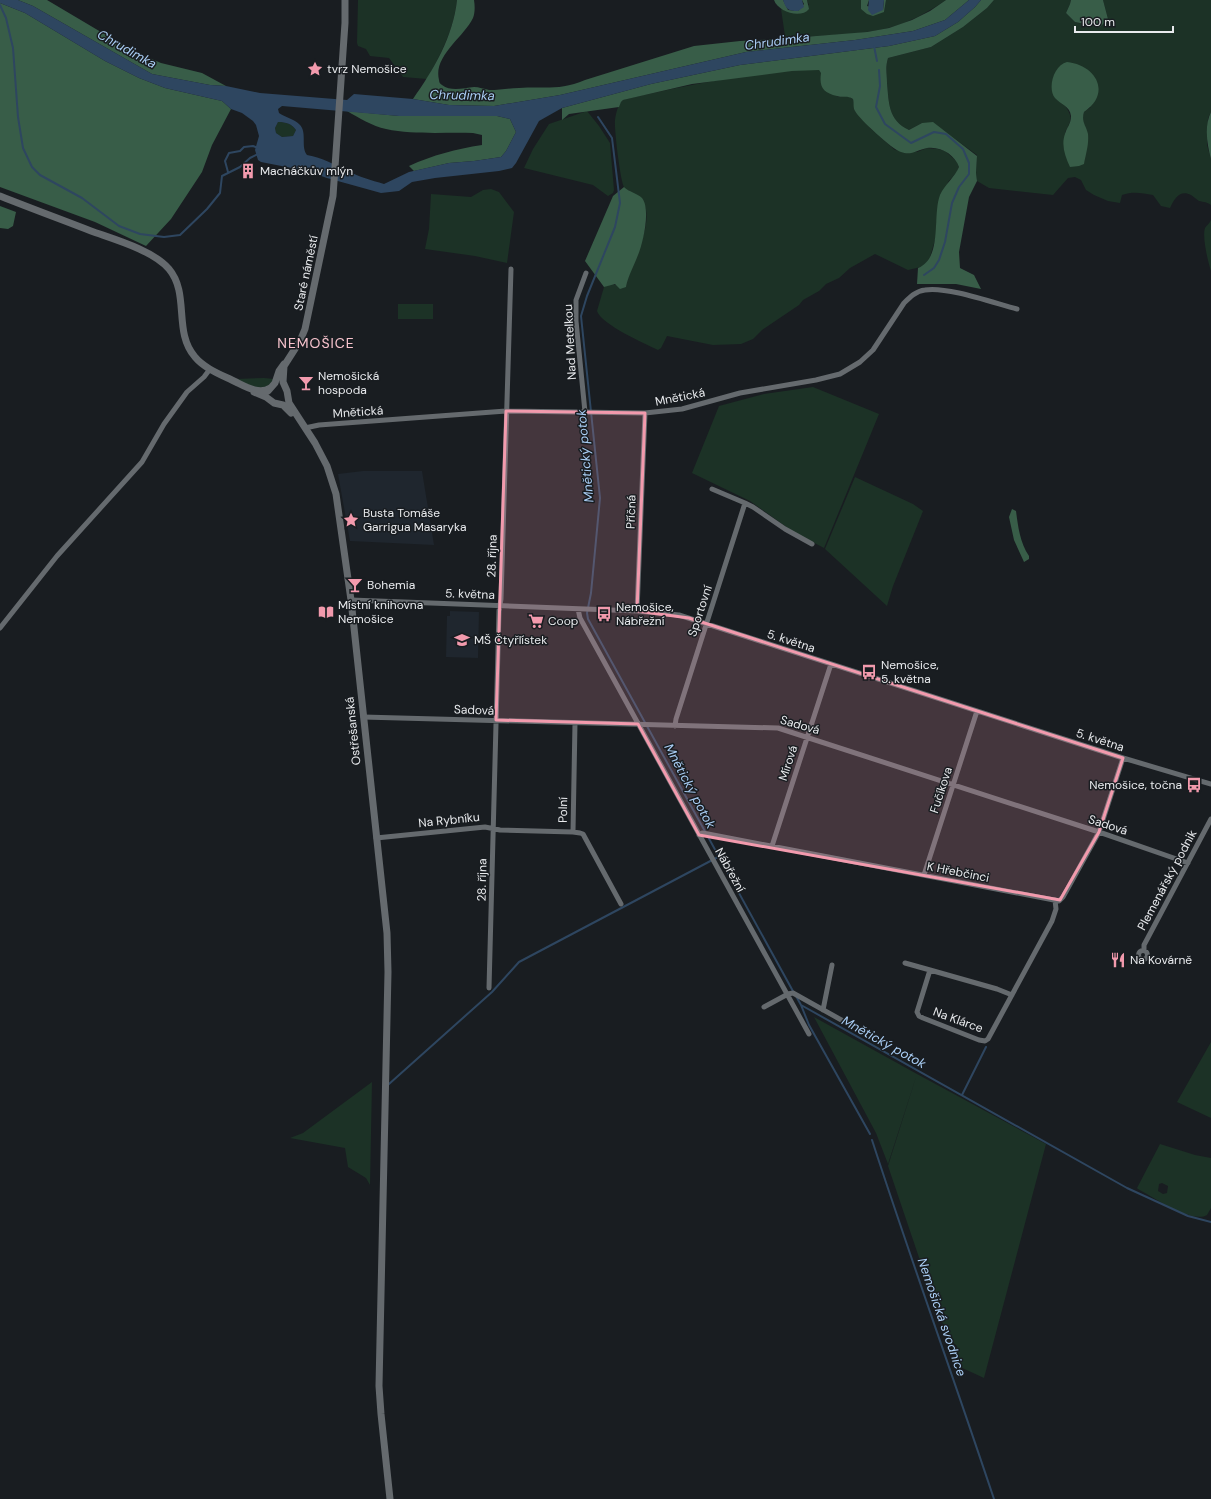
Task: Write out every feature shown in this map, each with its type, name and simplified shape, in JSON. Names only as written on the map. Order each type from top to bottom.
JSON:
[{"type":"street","name":"Staré náměstí","points":[[303,425],[289,403],[283,382],[283,372],[284,366],[303,335],[307,322],[334,190],[345,23],[345,0]]},
{"type":"street","points":[[0,196],[154,256],[169,269],[176,281],[183,328],[189,348],[199,361],[210,369],[285,407],[303,425]]},
{"type":"street","name":"28. října","points":[[489,988],[511,269]]},
{"type":"street","name":"Nad Metelkou","points":[[585,412],[576,321],[576,300],[586,273]]},
{"type":"street","name":"Mnětická","points":[[303,425],[506,411],[645,413],[682,409],[740,393],[816,380],[840,374],[866,357],[880,340],[904,302],[919,291],[930,289],[946,290],[1017,309]]},
{"type":"street","name":"Staré náměstí","points":[[271,388],[279,371],[290,357]]},
{"type":"street","points":[[0,628],[57,556],[142,462],[164,424],[187,392],[204,377],[210,369]]},
{"type":"street","points":[[244,386],[260,391],[266,390],[278,384],[286,391],[284,401],[274,402]]},
{"type":"street","points":[[271,388],[268,395],[274,402]]},
{"type":"street","name":"Příčná","points":[[637,611],[645,413]]},
{"type":"street","name":"Ostřešanská","points":[[303,425],[321,454],[334,486],[350,600],[388,939],[379,1386],[390,1499]]},
{"type":"street","points":[[712,489],[753,507],[785,529],[812,544]]},
{"type":"street","name":"Sportovní","points":[[675,726],[744,503]]},
{"type":"street","name":"5. května","points":[[350,600],[637,611],[679,615],[1123,758],[1211,784]]},
{"type":"street","name":"Nábřežní","points":[[580,609],[580,618],[703,834],[713,860],[809,1034]]},
{"type":"street","name":"Mírová","points":[[772,846],[831,664]]},
{"type":"street","name":"Fučíkova","points":[[924,875],[977,711]]},
{"type":"street","name":"Sadová","points":[[363,717],[778,728],[1099,832],[1188,863]]},
{"type":"street","name":"Polní","points":[[575,723],[573,832],[580,832],[583,834],[621,904]]},
{"type":"street","points":[[1055,900],[1060,900],[1063,897],[1099,832],[1123,758]]},
{"type":"street","name":"Plemenářský podnik","points":[[1137,959],[1145,960],[1148,956],[1148,952],[1144,950],[1144,945],[1211,819]]},
{"type":"street","name":"Na Rybníku","points":[[376,838],[485,827],[500,830],[573,832]]},
{"type":"street","name":"K Hřebčinci","points":[[703,834],[1055,900]]},
{"type":"street","name":"Na Klárce","points":[[930,970],[917,1008],[918,1016],[985,1041],[990,1037],[1052,921],[1056,909],[1055,900]]},
{"type":"street","points":[[905,963],[997,989],[1012,995]]},
{"type":"street","points":[[823,1010],[832,965]]},
{"type":"street","points":[[764,1007],[788,994],[793,993],[801,999],[845,1022]]},
{"type":"highlighted area","points":[[506,411],[645,413],[637,611],[689,618],[1123,758],[1099,832],[1060,900],[699,835],[638,724],[496,720]]},
{"type":"shaded area","points":[[363,471],[422,471],[434,545],[350,541],[338,474]]},
{"type":"shaded area","name":"MŠ Čtyřlístek","points":[[450,611],[479,612],[478,658],[446,657],[447,616],[450,616]]},
{"type":"green space","points":[[18,0],[47,0],[133,51],[161,63],[202,73],[226,86],[210,85],[152,74],[33,6]]},
{"type":"green space","points":[[358,0],[457,0],[450,31],[442,51],[427,79],[403,77],[389,58],[370,56],[366,49],[358,46]]},
{"type":"green space","points":[[457,0],[474,0],[474,14],[469,25],[445,55],[438,71],[439,82],[441,85],[449,88],[458,89],[474,87],[489,90],[568,86],[694,46],[777,39],[785,36],[791,38],[867,32],[889,28],[912,20],[930,11],[946,0],[969,0],[945,20],[913,31],[855,40],[746,52],[560,95],[494,106],[449,105],[413,99],[435,64],[447,40],[455,14]]},
{"type":"green space","points":[[774,0],[783,0],[788,10],[798,11],[804,4],[802,0],[807,0],[809,9],[801,14],[790,13],[780,8]]},
{"type":"green space","points":[[807,0],[861,0],[861,9],[884,12],[886,0],[946,0],[918,17],[888,28],[844,34],[789,38],[785,36],[781,9],[793,13],[809,5]]},
{"type":"green space","points":[[861,0],[869,0],[867,6],[883,10],[884,0],[886,0],[884,12],[873,16],[867,14],[861,9]]},
{"type":"green space","points":[[981,0],[994,0],[987,8],[963,27],[931,47],[888,58],[886,68],[889,104],[893,116],[902,126],[909,130],[922,123],[933,122],[977,156],[977,181],[969,197],[959,252],[960,268],[974,275],[981,289],[956,284],[917,284],[918,268],[926,263],[934,246],[940,195],[959,167],[957,163],[947,152],[937,148],[927,148],[905,153],[891,146],[876,134],[858,115],[854,110],[853,99],[849,97],[832,95],[823,89],[821,86],[821,73],[819,70],[792,71],[692,84],[623,100],[619,107],[569,114],[562,120],[562,108],[651,84],[740,65],[889,46],[935,36],[958,22]]},
{"type":"green space","points":[[994,0],[1071,0],[1066,13],[1075,22],[1099,27],[1108,19],[1103,0],[1211,0],[1211,112],[1208,118],[1207,145],[1211,159],[1211,205],[1199,201],[1187,193],[1178,196],[1173,201],[1170,208],[1161,206],[1153,195],[1141,193],[1122,195],[1120,203],[1108,201],[1086,190],[1081,180],[1075,177],[1068,178],[1053,195],[989,188],[977,181],[977,155],[933,123],[922,123],[909,130],[902,126],[893,116],[889,104],[886,70],[888,58],[931,47],[963,27],[987,8]],"holes":[[[1063,103],[1091,107],[1084,112],[1082,119],[1087,133],[1084,163],[1065,132],[1069,124],[1070,114]]]},
{"type":"green space","points":[[1071,0],[1103,0],[1108,19],[1100,27],[1075,22],[1066,13]]},
{"type":"green space","points":[[0,3],[25,13],[105,61],[139,78],[165,88],[222,101],[231,109],[212,145],[202,172],[171,219],[146,246],[95,222],[0,187]]},
{"type":"green space","points":[[1067,62],[1086,68],[1093,74],[1099,89],[1097,97],[1083,115],[1083,121],[1088,134],[1084,164],[1070,167],[1065,155],[1063,142],[1071,116],[1067,107],[1055,98],[1052,89],[1055,72],[1062,64]]},
{"type":"green space","points":[[813,69],[821,72],[821,77],[838,97],[848,96],[853,99],[855,111],[870,128],[895,150],[917,152],[927,148],[938,149],[945,151],[957,162],[959,167],[957,172],[948,182],[936,224],[937,233],[930,257],[925,266],[908,270],[875,254],[850,268],[839,278],[826,284],[819,291],[803,300],[799,305],[762,330],[753,339],[741,344],[713,345],[667,336],[661,348],[658,350],[624,333],[607,322],[597,311],[604,287],[611,284],[626,287],[645,229],[646,219],[646,208],[635,194],[624,187],[622,182],[615,125],[617,112],[621,102],[623,100],[717,80],[765,73]]},
{"type":"green space","points":[[347,111],[399,116],[497,116],[510,119],[516,132],[506,151],[501,157],[449,163],[414,171],[409,166],[445,153],[482,145],[482,135],[473,133],[397,131],[381,128],[371,124]]},
{"type":"green space","points":[[587,111],[610,143],[614,190],[613,193],[608,196],[593,185],[524,168],[533,149],[549,124]]},
{"type":"green space","points":[[1211,112],[1211,159],[1207,141],[1207,123]]},
{"type":"green space","points":[[278,122],[293,126],[296,130],[293,136],[282,137],[276,133],[275,128]]},
{"type":"green space","points":[[624,187],[642,198],[645,203],[646,218],[644,235],[638,255],[626,287],[620,289],[615,284],[604,287],[585,261],[613,196]]},
{"type":"green space","points":[[491,189],[499,192],[514,212],[507,263],[475,256],[425,249],[429,229],[431,194],[471,197],[483,190]]},
{"type":"green space","points":[[0,206],[16,212],[13,226],[8,229],[0,228]]},
{"type":"green space","points":[[1211,220],[1211,271],[1207,256],[1204,232]]},
{"type":"green space","points":[[398,304],[433,304],[433,319],[398,319]]},
{"type":"green space","points":[[236,379],[274,379],[266,387],[261,388],[251,386]]},
{"type":"green space","points":[[813,387],[879,414],[824,548],[792,531],[750,501],[692,473],[719,406],[764,394]]},
{"type":"green space","points":[[855,477],[913,504],[923,511],[893,586],[887,606],[825,549]]},
{"type":"green space","points":[[1012,509],[1016,511],[1021,540],[1029,556],[1029,559],[1024,562],[1014,540],[1009,517]]},
{"type":"green space","points":[[814,1017],[917,1074],[888,1164],[876,1133]]},
{"type":"green space","points":[[1211,1042],[1211,1118],[1177,1102]]},
{"type":"green space","points":[[917,1074],[1046,1144],[984,1378],[958,1366],[957,1346],[946,1336],[948,1330],[935,1309],[932,1298],[933,1286],[928,1284],[888,1166]]},
{"type":"green space","points":[[372,1082],[370,1185],[366,1178],[348,1167],[345,1148],[290,1138],[303,1133]]},
{"type":"green space","points":[[1160,1144],[1195,1155],[1211,1158],[1211,1208],[1207,1215],[1200,1217],[1183,1213],[1162,1203],[1137,1188]],"holes":[[[1162,1183],[1168,1186],[1167,1193],[1163,1194],[1158,1191],[1159,1184]]]},
{"type":"water","points":[[0,0],[18,0],[33,6],[152,74],[260,93],[347,100],[354,94],[413,99],[449,105],[494,106],[560,95],[746,52],[855,40],[913,31],[945,20],[969,0],[981,0],[958,22],[935,36],[889,46],[740,65],[651,84],[562,108],[539,121],[512,168],[412,182],[399,191],[381,193],[307,171],[261,162],[258,160],[255,150],[259,136],[256,125],[242,113],[231,109],[222,101],[165,88],[139,78],[105,61],[25,13],[0,3]],"holes":[[[282,106],[399,116],[497,116],[510,119],[516,132],[506,151],[501,157],[449,163],[409,172],[384,184],[356,175],[333,164],[307,155],[304,147],[302,127],[295,121],[279,113],[278,109]],[[278,122],[293,126],[296,130],[293,136],[282,137],[276,133],[275,128]]]},
{"type":"water","points":[[783,0],[802,0],[804,7],[798,11],[792,11],[785,6]]},
{"type":"water","points":[[869,0],[884,0],[883,10],[872,15],[868,10]]},
{"type":"waterway","points":[[0,5],[6,18],[13,48],[18,117],[23,148],[32,167],[40,175],[82,198],[119,226],[140,234],[164,237],[180,235],[207,209],[220,193],[222,176],[240,167],[250,158],[258,154]]},
{"type":"waterway","points":[[874,46],[877,61]]},
{"type":"waterway","points":[[879,70],[880,86],[876,107],[885,124],[911,143],[934,132],[946,134],[963,149],[969,163],[969,174],[959,187],[952,203],[945,242],[939,260],[934,268],[924,275]]},
{"type":"waterway","name":"Mnětický potok","points":[[598,117],[612,138],[620,203],[615,227],[587,296],[581,316],[600,498],[591,593],[587,613],[588,619],[794,993]]},
{"type":"waterway","points":[[228,172],[225,161],[229,153],[240,151],[244,147],[253,146],[258,148]]},
{"type":"waterway","points":[[389,1084],[492,992],[519,962],[718,857]]},
{"type":"waterway","name":"Mnětický potok","points":[[796,996],[801,1005],[1127,1188],[1188,1216],[1211,1222]]},
{"type":"waterway","name":"Nemošická svodnice","points":[[801,1005],[809,1025],[870,1134]]},
{"type":"waterway","points":[[962,1095],[986,1047]]},
{"type":"waterway","name":"Nemošická svodnice","points":[[872,1140],[994,1499]]},
{"type":"place","name":"tvrz Nemošice","points":[[315,69]]},
{"type":"place","name":"Macháčkův mlýn","points":[[248,171]]},
{"type":"place","name":"Nemošická hospoda","points":[[306,383]]},
{"type":"place","name":"Busta Tomáše Garrigua Masaryka","points":[[351,520]]},
{"type":"place","name":"Bohemia","points":[[355,585]]},
{"type":"place","name":"Místní knihovna Nemošice","points":[[326,612]]},
{"type":"place","name":"Nemošice, Nábřežní","points":[[604,614]]},
{"type":"place","name":"Coop","points":[[536,621]]},
{"type":"place","name":"MŠ Čtyřlístek","points":[[462,640]]},
{"type":"place","name":"Nemošice, 5. května","points":[[869,672]]},
{"type":"place","name":"Nemošice, točna","points":[[1194,785]]},
{"type":"place","name":"Na Kovárně","points":[[1118,960]]},
{"type":"district","name":"NEMOŠICE","points":[[316,343]]},
{"type":"water label","name":"Chrudimka","points":[[777,41]]},
{"type":"water label","name":"Chrudimka","points":[[127,49]]},
{"type":"water label","name":"Chrudimka","points":[[462,95]]}]
